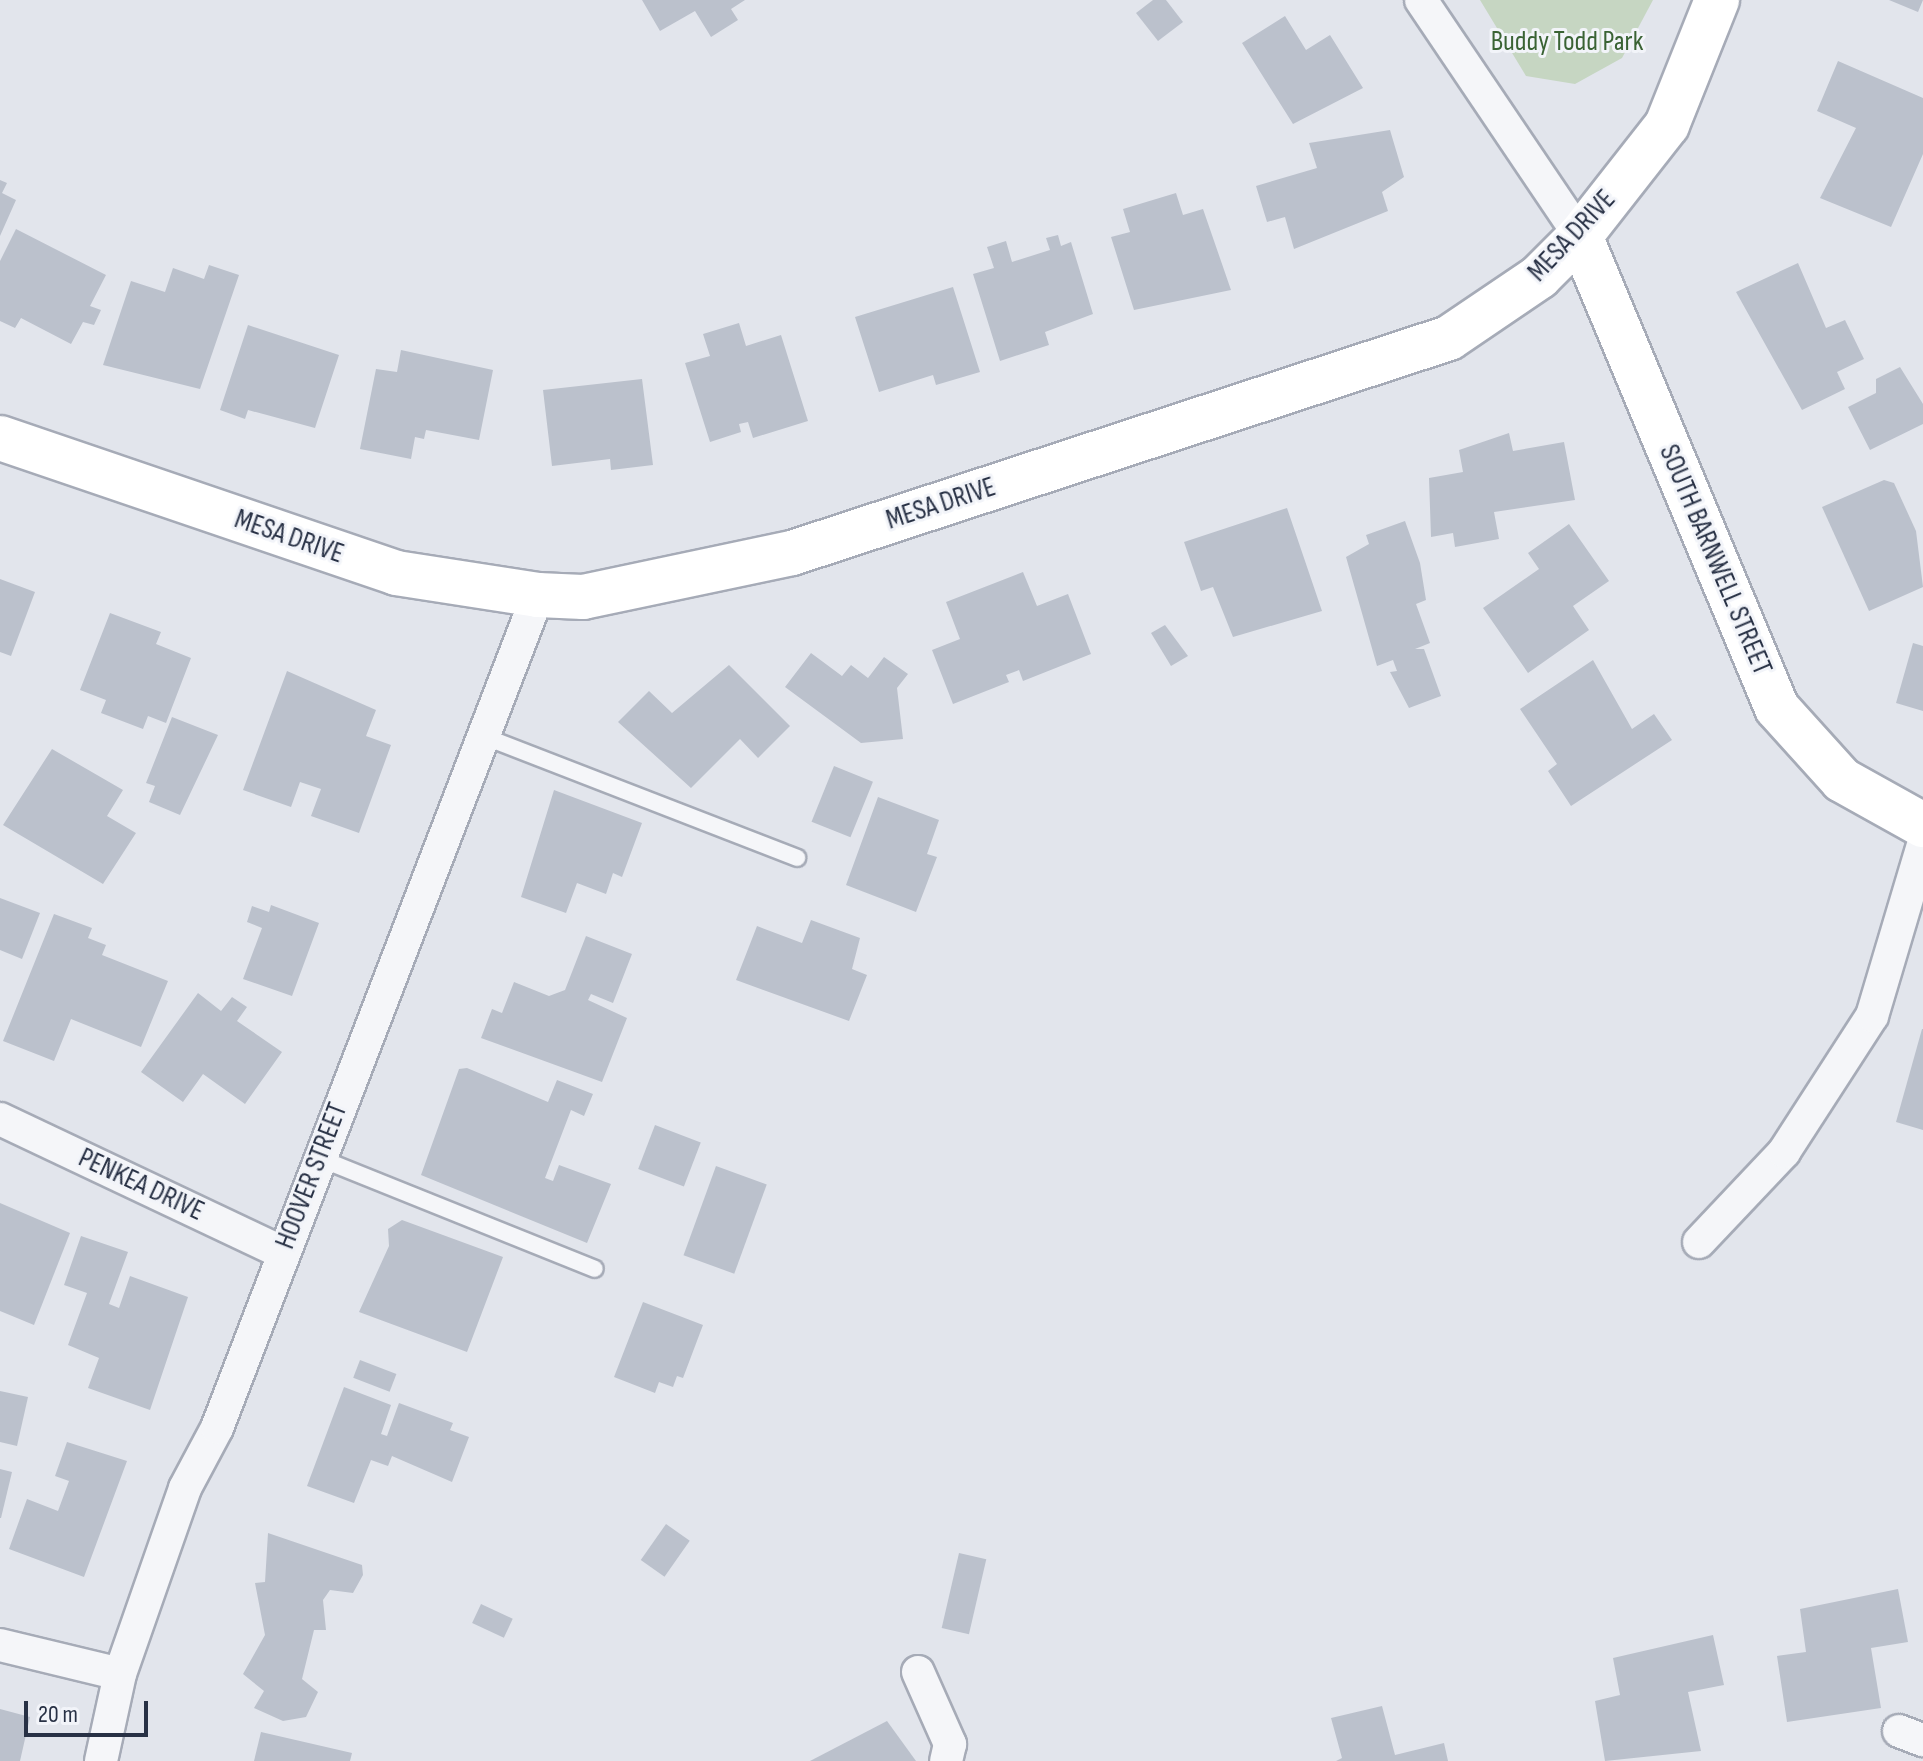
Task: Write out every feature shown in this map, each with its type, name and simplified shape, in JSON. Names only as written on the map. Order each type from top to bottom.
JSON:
[{"type":"main road","name":"MESA DRIVE","points":[[0,438],[396,573],[538,595],[583,597],[792,553],[1449,338],[1539,277],[1580,236],[1667,125],[1717,0]]},
{"type":"main road","name":"SOUTH BARNWELL STREET","points":[[1580,236],[1777,708],[1842,780],[1923,825]]},
{"type":"street","points":[[1421,0],[1580,236]]},
{"type":"street","name":"HOOVER STREET","points":[[101,1761],[120,1674],[185,1488],[217,1428],[282,1252],[538,595]]},
{"type":"street","points":[[1699,1242],[1784,1152],[1872,1016],[1923,845]]},
{"type":"street","name":"PENKEA DRIVE","points":[[0,1119],[282,1252]]},
{"type":"street","points":[[0,1645],[120,1674]]},
{"type":"street","points":[[918,1672],[950,1744],[946,1761]]},
{"type":"lane","points":[[483,736],[797,858]]},
{"type":"lane","points":[[319,1158],[595,1269]]},
{"type":"green space","name":"Buddy Todd Park","points":[[1480,0],[1653,0],[1622,58],[1575,84],[1526,76]]},
{"type":"building","points":[[642,0],[745,0],[731,9],[738,20],[711,37],[695,11],[660,31]]},
{"type":"building","points":[[1153,0],[1166,0],[1183,22],[1158,41],[1136,13]]},
{"type":"building","points":[[1889,0],[1923,0],[1918,12]]},
{"type":"building","points":[[1285,16],[1306,50],[1330,35],[1363,88],[1293,124],[1242,43]]},
{"type":"building","points":[[1838,61],[1923,98],[1923,154],[1891,227],[1820,198],[1856,128],[1817,111]]},
{"type":"building","points":[[1390,130],[1404,177],[1382,192],[1388,211],[1294,249],[1285,217],[1267,222],[1256,186],[1317,168],[1309,143]]},
{"type":"building","points":[[0,180],[7,183],[2,193],[16,200],[0,236]]},
{"type":"building","points":[[1176,193],[1183,215],[1203,209],[1231,290],[1134,310],[1111,237],[1130,232],[1123,209]]},
{"type":"building","points":[[16,229],[106,275],[90,306],[101,310],[94,325],[83,322],[71,344],[21,318],[15,328],[0,321],[0,261]]},
{"type":"building","points":[[1058,235],[1061,246],[1071,242],[1093,314],[1045,332],[1049,345],[1000,361],[973,274],[994,268],[987,247],[1006,241],[1012,262],[1050,250],[1046,238]]},
{"type":"building","points":[[1798,263],[1826,328],[1845,320],[1864,359],[1837,372],[1845,389],[1802,410],[1736,292]]},
{"type":"building","points":[[209,265],[239,275],[200,389],[103,365],[131,281],[165,292],[173,268],[204,279]]},
{"type":"building","points":[[953,287],[980,372],[936,385],[933,375],[879,392],[855,317]]},
{"type":"building","points":[[739,323],[746,346],[781,335],[808,421],[753,438],[748,422],[739,424],[741,432],[710,442],[685,363],[710,356],[703,334]]},
{"type":"building","points":[[248,325],[339,355],[315,428],[248,410],[245,419],[220,410]]},
{"type":"building","points":[[401,350],[493,370],[479,440],[426,430],[424,439],[415,437],[411,459],[360,449],[376,369],[397,372]]},
{"type":"building","points":[[1900,367],[1923,404],[1923,424],[1870,450],[1848,407],[1876,393],[1876,379]]},
{"type":"building","points":[[642,379],[653,465],[611,470],[610,459],[552,466],[543,390]]},
{"type":"building","points":[[1509,433],[1513,451],[1564,442],[1575,500],[1494,512],[1499,539],[1455,547],[1453,533],[1431,537],[1429,478],[1463,472],[1459,450]]},
{"type":"building","points":[[1884,480],[1894,483],[1916,531],[1923,587],[1869,611],[1822,507]]},
{"type":"building","points":[[1287,508],[1322,611],[1233,637],[1213,587],[1201,591],[1184,542]]},
{"type":"building","points":[[1405,521],[1420,563],[1426,600],[1416,604],[1430,643],[1415,649],[1424,649],[1441,696],[1409,708],[1390,672],[1397,671],[1393,660],[1377,666],[1346,557],[1369,544],[1366,535]]},
{"type":"building","points":[[1569,524],[1609,581],[1573,606],[1589,630],[1528,673],[1483,608],[1539,569],[1528,553]]},
{"type":"building","points":[[1023,572],[1037,606],[1068,594],[1091,654],[1023,681],[1019,670],[1006,675],[1009,682],[953,704],[932,650],[960,639],[946,602]]},
{"type":"building","points":[[0,579],[35,592],[11,656],[0,652]]},
{"type":"building","points":[[110,613],[161,632],[156,644],[191,658],[166,723],[148,716],[143,729],[101,713],[106,700],[80,690]]},
{"type":"building","points":[[1165,625],[1188,656],[1171,666],[1151,633]]},
{"type":"building","points":[[1913,643],[1923,646],[1923,711],[1896,703]]},
{"type":"building","points":[[811,653],[842,676],[851,665],[868,678],[884,657],[908,674],[897,688],[903,739],[861,743],[785,687]]},
{"type":"building","points":[[1593,660],[1632,729],[1654,714],[1672,740],[1571,806],[1548,771],[1557,764],[1520,709]]},
{"type":"building","points":[[729,665],[790,726],[758,758],[740,739],[691,788],[618,722],[649,691],[672,713]]},
{"type":"building","points":[[287,671],[376,710],[366,736],[391,745],[359,833],[311,816],[321,789],[300,782],[291,807],[243,790]]},
{"type":"building","points":[[172,717],[218,735],[180,815],[149,802],[155,786],[146,783]]},
{"type":"building","points":[[52,749],[123,790],[107,816],[136,833],[103,884],[3,825]]},
{"type":"building","points":[[834,766],[873,782],[850,837],[812,822]]},
{"type":"building","points":[[554,790],[642,823],[622,877],[613,873],[606,894],[577,883],[566,913],[521,897]]},
{"type":"building","points":[[878,797],[939,820],[927,854],[937,857],[916,912],[846,885]]},
{"type":"building","points":[[0,898],[40,913],[22,959],[0,950]]},
{"type":"building","points":[[271,905],[319,923],[292,996],[243,979],[262,928],[247,922],[252,906],[269,912]]},
{"type":"building","points":[[54,914],[92,928],[88,938],[106,945],[102,955],[168,981],[141,1047],[71,1019],[54,1061],[3,1041]]},
{"type":"building","points":[[811,920],[860,938],[852,969],[867,975],[849,1021],[736,980],[757,926],[802,943]]},
{"type":"building","points":[[586,936],[632,954],[613,1003],[591,994],[588,1000],[627,1018],[602,1082],[481,1038],[492,1009],[502,1013],[514,982],[549,996],[565,990]]},
{"type":"building","points":[[198,993],[221,1011],[232,997],[247,1007],[237,1021],[282,1052],[245,1104],[203,1074],[183,1102],[141,1072]]},
{"type":"building","points":[[1923,1029],[1923,1130],[1896,1122]]},
{"type":"building","points":[[467,1068],[548,1102],[557,1080],[593,1094],[584,1116],[571,1110],[545,1178],[553,1181],[559,1165],[611,1184],[587,1243],[421,1175],[459,1069]]},
{"type":"building","points":[[655,1125],[701,1143],[684,1186],[638,1169]]},
{"type":"building","points":[[716,1166],[767,1184],[734,1274],[684,1255]]},
{"type":"building","points":[[0,1203],[70,1233],[34,1325],[0,1311]]},
{"type":"building","points":[[402,1220],[503,1257],[467,1352],[359,1312],[389,1246],[388,1229]]},
{"type":"building","points":[[81,1236],[128,1252],[109,1304],[119,1308],[130,1276],[188,1297],[150,1410],[88,1388],[99,1358],[68,1345],[87,1293],[64,1285]]},
{"type":"building","points":[[643,1302],[703,1325],[683,1378],[677,1376],[673,1387],[659,1382],[655,1393],[614,1377]]},
{"type":"building","points":[[360,1360],[396,1374],[390,1392],[353,1378]]},
{"type":"building","points":[[344,1387],[391,1405],[381,1434],[387,1436],[399,1403],[453,1423],[450,1430],[469,1437],[452,1482],[392,1456],[388,1466],[371,1460],[354,1503],[307,1486]]},
{"type":"building","points":[[0,1391],[28,1397],[17,1446],[0,1442]]},
{"type":"building","points":[[67,1442],[127,1461],[84,1577],[9,1549],[27,1499],[58,1511],[69,1481],[55,1476]]},
{"type":"building","points":[[0,1469],[12,1472],[1,1518],[0,1518]]},
{"type":"building","points":[[666,1524],[690,1541],[665,1577],[641,1560]]},
{"type":"building","points":[[268,1533],[362,1565],[363,1575],[353,1593],[330,1590],[323,1600],[326,1630],[314,1630],[302,1679],[318,1692],[306,1717],[283,1721],[254,1708],[264,1691],[243,1674],[265,1635],[255,1583],[265,1582]]},
{"type":"building","points":[[959,1553],[986,1559],[969,1634],[942,1628]]},
{"type":"building","points":[[1898,1589],[1908,1642],[1871,1648],[1881,1708],[1787,1722],[1777,1656],[1806,1652],[1800,1609]]},
{"type":"building","points":[[481,1604],[513,1619],[504,1638],[472,1623]]},
{"type":"building","points":[[1713,1635],[1724,1685],[1688,1692],[1701,1751],[1605,1761],[1595,1701],[1620,1695],[1613,1658]]},
{"type":"building","points":[[1382,1706],[1395,1755],[1444,1743],[1448,1761],[1336,1761],[1342,1758],[1331,1718]]},
{"type":"building","points":[[0,1709],[30,1717],[20,1761],[0,1761]]},
{"type":"building","points":[[887,1721],[916,1761],[810,1761]]},
{"type":"building","points":[[261,1732],[352,1753],[350,1761],[254,1761]]}]
